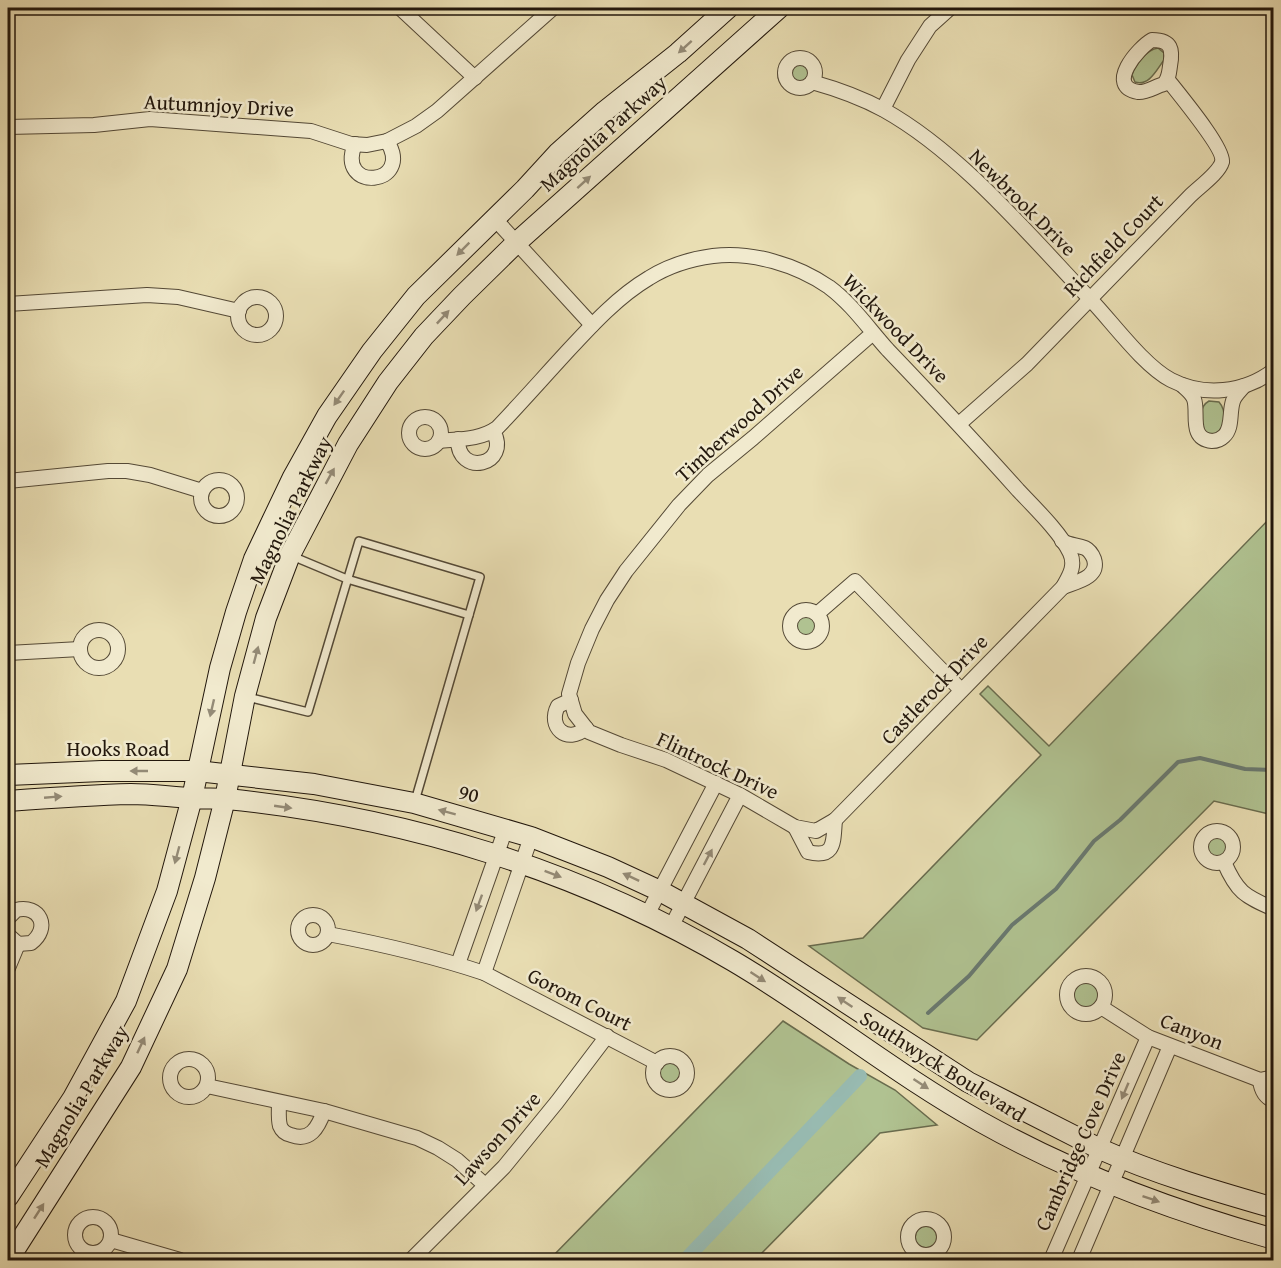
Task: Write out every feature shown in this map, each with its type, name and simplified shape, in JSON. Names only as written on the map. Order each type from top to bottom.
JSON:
[{"type":"main road","name":"Magnolia Parkway","points":[[8,1197],[73,1098],[126,1001],[167,891],[192,798],[220,668],[254,559],[293,477],[327,416],[372,351],[416,296],[574,139],[605,111],[678,53],[728,8]]},
{"type":"main road","name":"Magnolia Parkway","points":[[8,1260],[130,1068],[177,969],[205,878],[225,799],[245,696],[266,618],[290,555],[348,444],[388,382],[424,336],[516,243],[779,8]]},
{"type":"main road","name":"Hooks Road","points":[[8,775],[102,771],[197,771],[229,774]]},
{"type":"main road","name":"90","points":[[229,774],[314,784],[414,803],[506,828],[600,864],[683,903]]},
{"type":"main road","points":[[8,801],[135,794],[225,799],[377,823],[522,862],[565,878],[671,927]]},
{"type":"main road","name":"Southwyck Boulevard","points":[[683,903],[748,939],[968,1082],[1122,1159],[1200,1187],[1274,1208]]},
{"type":"main road","name":"Southwyck Boulevard","points":[[671,927],[734,962],[981,1122],[1073,1168],[1111,1184],[1226,1225],[1274,1239]]},
{"type":"main road","points":[[734,962],[748,939]]},
{"type":"street","points":[[400,8],[475,78]]},
{"type":"street","name":"Autumnjoy Drive","points":[[8,127],[53,128],[150,119],[311,131],[355,144],[387,141],[416,126],[437,111],[553,8]]},
{"type":"street","points":[[883,109],[908,60],[930,26],[950,8]]},
{"type":"street","name":"Richfield Court","points":[[959,424],[1027,364],[1207,180],[1218,172],[1222,160],[1221,154],[1198,118],[1168,80]]},
{"type":"street","name":"Newbrook Drive","points":[[812,82],[883,109],[915,129],[976,182],[1145,359],[1161,373],[1180,384]]},
{"type":"street","points":[[355,144],[351,155],[352,166],[359,174],[369,179],[380,178],[388,172],[393,162],[393,151],[387,141]]},
{"type":"street","points":[[494,218],[592,325]]},
{"type":"street","name":"Wickwood Drive","points":[[493,431],[592,325],[648,278],[669,267],[691,260],[740,255],[791,267],[831,288],[1038,512],[1070,553],[1073,563]]},
{"type":"street","points":[[8,304],[147,295],[178,297],[239,311]]},
{"type":"street","name":"Timberwood Drive","points":[[575,714],[569,694],[578,663],[607,600],[626,571],[679,505],[708,475],[873,333]]},
{"type":"street","points":[[1180,384],[1212,391],[1230,390],[1274,370]]},
{"type":"street","points":[[1180,384],[1190,391],[1195,399],[1196,430],[1201,436],[1211,441],[1222,439],[1226,435],[1229,429],[1233,398],[1245,385]]},
{"type":"street","points":[[439,441],[459,439],[476,438],[493,431],[498,446],[490,460],[474,463],[467,460],[458,447],[459,439]]},
{"type":"street","points":[[8,481],[127,471],[150,475],[202,491]]},
{"type":"street","name":"Castlerock Drive","points":[[1062,542],[1086,549],[1093,555],[1095,563],[1093,572],[1086,579],[1063,587]]},
{"type":"street","name":"Castlerock Drive","points":[[816,831],[836,820],[1063,587],[1073,563]]},
{"type":"street","points":[[818,614],[855,581],[962,690]]},
{"type":"street","points":[[8,653],[80,649]]},
{"type":"street","points":[[571,700],[558,706],[554,719],[556,726],[561,731],[574,735],[586,728]]},
{"type":"street","name":"Flintrock Drive","points":[[575,714],[589,732],[666,760],[740,795],[795,827],[816,831]]},
{"type":"street","points":[[647,915],[716,783]]},
{"type":"street","points":[[671,927],[740,795]]},
{"type":"street","points":[[795,827],[808,852],[819,855],[827,852],[834,843],[836,820]]},
{"type":"street","points":[[458,964],[506,828]]},
{"type":"street","points":[[484,974],[531,837]]},
{"type":"street","points":[[1224,862],[1232,882],[1248,898],[1274,909]]},
{"type":"street","points":[[8,918],[16,910],[22,908],[36,913],[42,926],[37,939],[25,945],[13,940],[8,968]]},
{"type":"street","name":"Gorom Court","points":[[328,934],[458,964],[484,974],[657,1063]]},
{"type":"street","name":"Canyon","points":[[1101,1007],[1148,1037],[1267,1078]]},
{"type":"street","name":"Lawson Drive","points":[[411,1260],[504,1167],[607,1036]]},
{"type":"street","name":"Cambridge Cove Drive","points":[[1051,1260],[1148,1037]]},
{"type":"street","name":"Cambridge Cove Drive","points":[[1079,1260],[1170,1046]]},
{"type":"street","points":[[1267,1078],[1260,1089],[1265,1096],[1274,1101]]},
{"type":"street","points":[[207,1086],[324,1111],[395,1130],[428,1143],[457,1160],[485,1185]]},
{"type":"street","points":[[279,1102],[280,1127],[286,1134],[295,1137],[306,1137],[314,1132],[320,1124],[324,1111]]},
{"type":"street","points":[[111,1240],[180,1260]]},
{"type":"lane","points":[[245,696],[308,712],[358,541],[480,577],[414,803]]},
{"type":"lane","points":[[290,555],[347,579],[469,615]]},
{"type":"green space","points":[[1158,48],[1164,53],[1164,60],[1148,80],[1135,82],[1132,75],[1139,62],[1149,52]]},
{"type":"green space","points":[[795,57],[807,62],[812,74],[807,86],[795,91],[783,86],[778,74],[783,62]]},
{"type":"green space","points":[[1209,401],[1219,402],[1224,414],[1223,423],[1216,434],[1206,433],[1201,421],[1201,411]]},
{"type":"green space","points":[[1273,515],[1273,815],[1214,801],[977,1040],[923,1028],[809,946],[863,938],[1041,755],[980,694],[988,686],[1049,746]]},
{"type":"green space","points":[[804,611],[816,616],[821,628],[816,640],[804,645],[792,640],[787,628],[792,616]]},
{"type":"green space","points":[[1213,829],[1225,834],[1230,846],[1225,858],[1213,863],[1201,858],[1196,846],[1201,834]]},
{"type":"green space","points":[[1085,977],[1097,982],[1102,994],[1097,1006],[1085,1011],[1073,1006],[1068,994],[1073,982]]},
{"type":"green space","points":[[783,1021],[849,1064],[895,1090],[937,1125],[880,1133],[755,1260],[549,1260]]},
{"type":"green space","points":[[664,1056],[676,1061],[681,1073],[676,1085],[664,1090],[652,1085],[647,1073],[652,1061]]},
{"type":"green space","points":[[927,1220],[939,1225],[944,1237],[939,1249],[927,1254],[915,1249],[910,1237],[915,1225]]},
{"type":"waterway","points":[[928,1013],[969,976],[1012,925],[1056,889],[1094,841],[1120,820],[1178,762],[1200,758],[1245,769],[1274,770]]},
{"type":"waterway","points":[[685,1260],[860,1076]]}]
